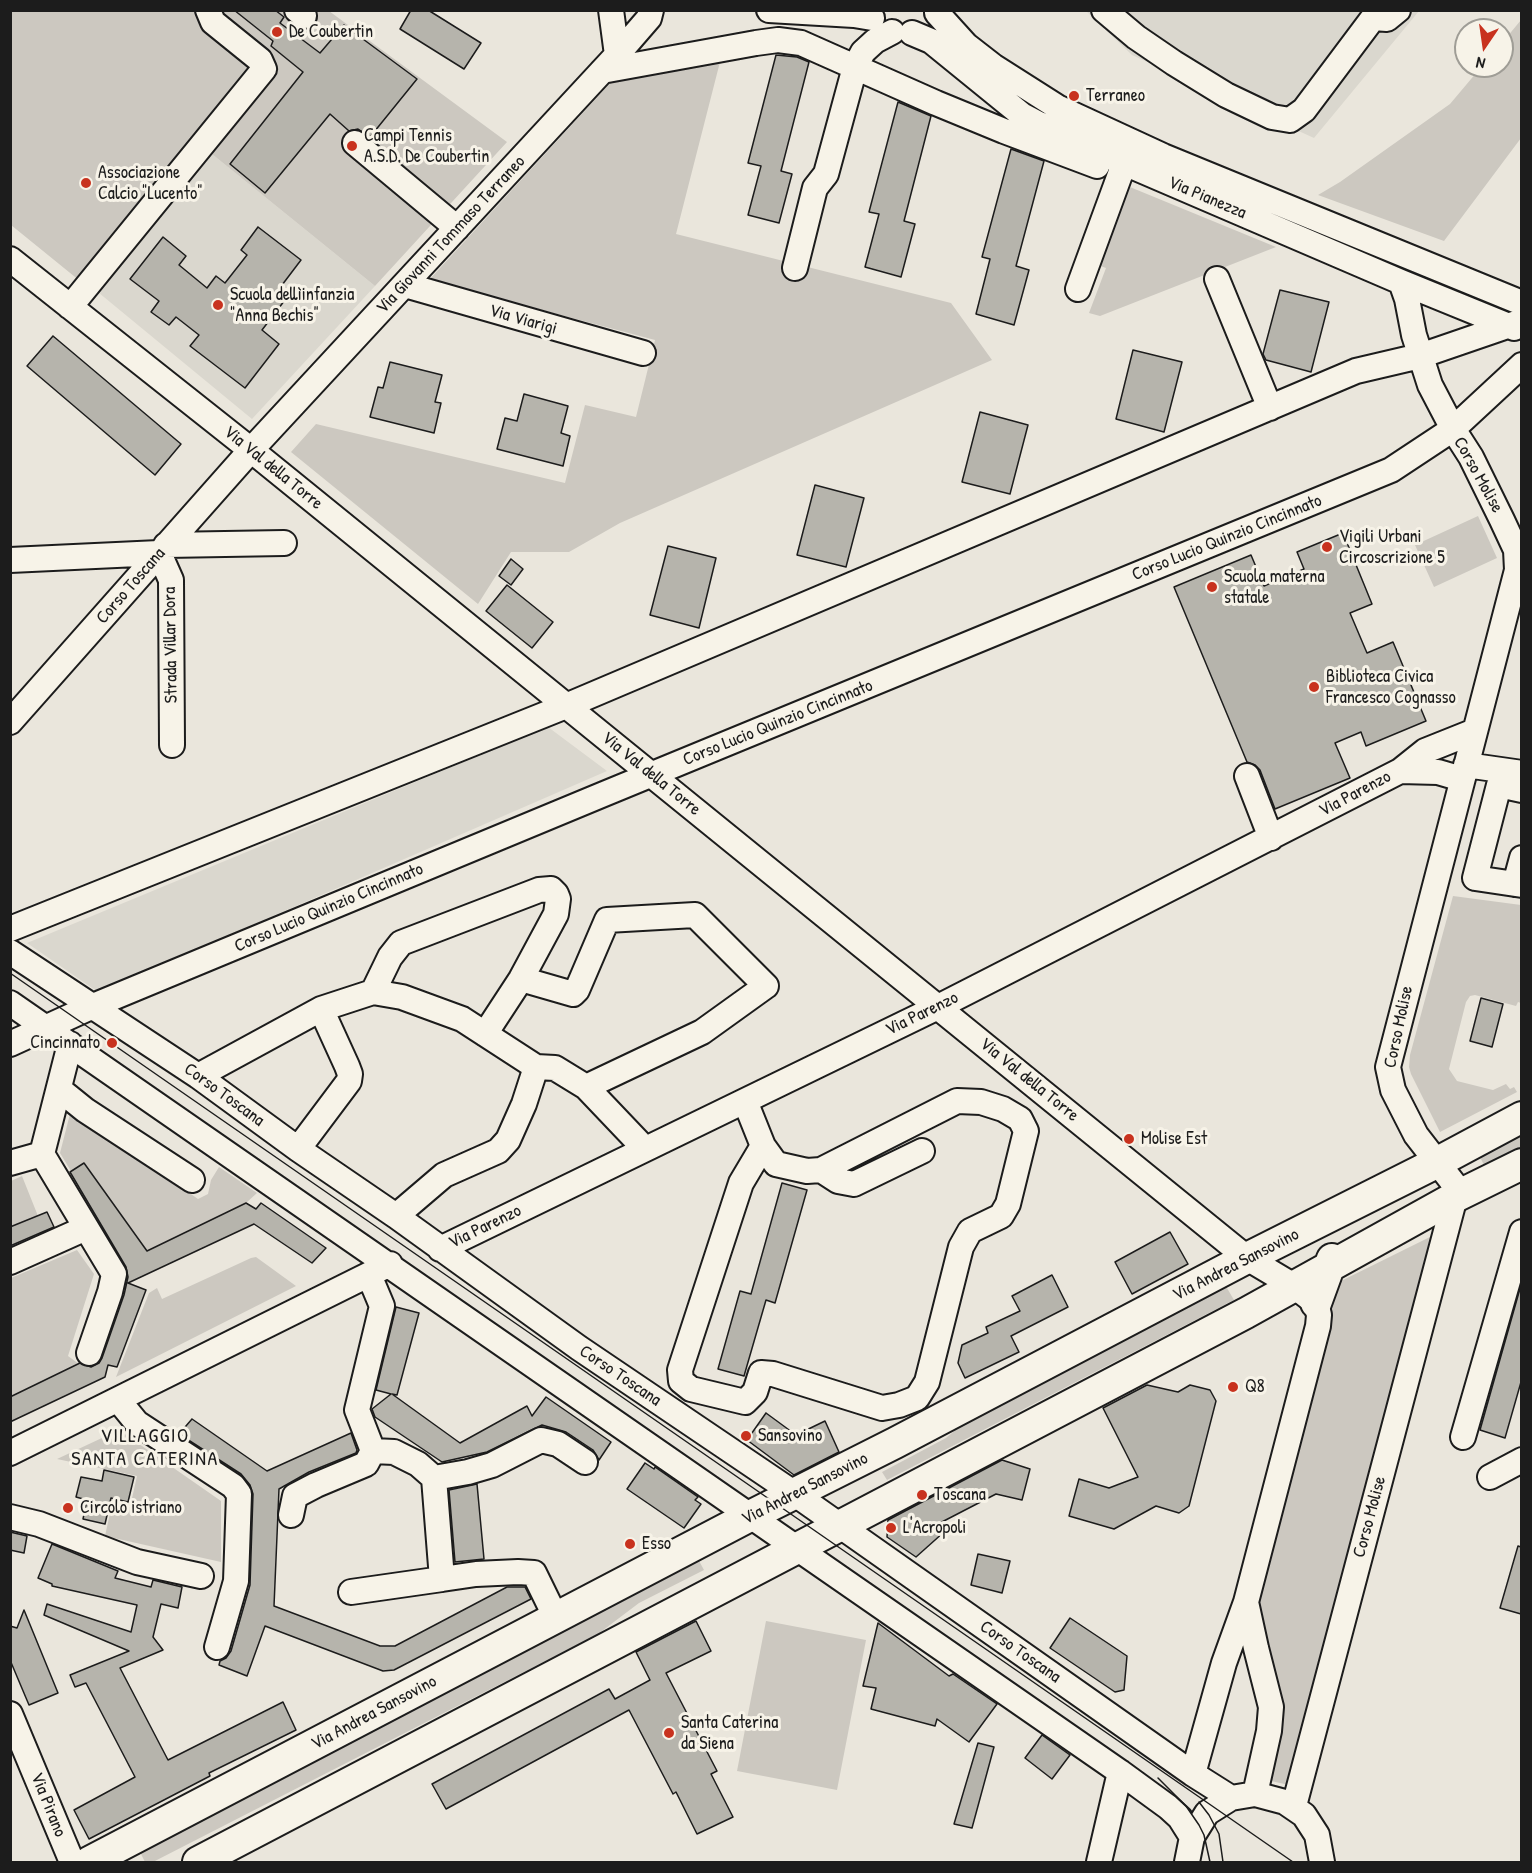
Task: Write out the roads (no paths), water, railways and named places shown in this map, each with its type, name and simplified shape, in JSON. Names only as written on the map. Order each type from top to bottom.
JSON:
[{"type":"main road","name":"Via Andrea Sansovino","points":[[89,1863],[750,1516],[1247,1258],[1438,1162],[1521,1117]]},
{"type":"main road","points":[[198,1863],[1246,1313],[1305,1294],[1331,1265],[1455,1197],[1521,1164]]},
{"type":"main road","points":[[1331,1265],[1345,1210]]},
{"type":"street","points":[[70,307],[264,69],[260,60],[213,22],[208,10]]},
{"type":"street","points":[[612,10],[609,63],[778,40],[801,43],[1004,131],[1126,160],[1078,289]]},
{"type":"street","name":"Via Pianezza","points":[[769,10],[870,14],[881,28],[931,41],[1022,115],[1401,282],[1517,326]]},
{"type":"street","points":[[1104,10],[1174,63],[1226,95],[1272,117],[1290,120],[1304,110],[1372,14],[1387,19],[1398,10]]},
{"type":"street","name":"Via Pianezza","points":[[902,33],[927,25],[938,12],[966,45],[1031,92],[1059,108],[1126,160],[1299,214],[1521,303]]},
{"type":"street","name":"Via Giovanni Tommaso Terraneo","points":[[251,450],[655,13]]},
{"type":"street","points":[[795,268],[815,188],[826,174],[855,67],[863,52],[875,41],[902,33]]},
{"type":"street","points":[[355,143],[457,228]]},
{"type":"street","name":"Via Val della Torre","points":[[10,259],[251,450],[1247,1258],[1305,1294]]},
{"type":"street","points":[[1217,279],[1270,408]]},
{"type":"street","name":"Corso Molise","points":[[1294,1806],[1455,1197],[1454,1184],[1416,1135],[1393,1090],[1388,1067],[1392,1043],[1517,570],[1516,550],[1471,457],[1430,385],[1401,282]]},
{"type":"street","name":"Via Viarigi","points":[[405,285],[643,352]]},
{"type":"street","points":[[10,929],[567,706],[1356,371],[1420,356],[1517,326]]},
{"type":"street","name":"Corso Lucio Quinzio Cincinnato","points":[[10,1044],[93,1006],[651,774],[1391,470],[1453,429],[1521,365]]},
{"type":"street","name":"Corso Toscana","points":[[10,722],[251,450]]},
{"type":"street","points":[[10,560],[284,543]]},
{"type":"street","name":"Strada Villar Dora","points":[[163,549],[171,580],[172,745]]},
{"type":"street","name":"Via Parenzo","points":[[440,1249],[938,1007],[1400,771],[1425,751],[1475,731]]},
{"type":"street","name":"Via Parenzo","points":[[1400,771],[1521,773]]},
{"type":"street","points":[[1247,776],[1271,838]]},
{"type":"street","points":[[1521,790],[1499,785],[1475,878],[1518,885],[1521,858]]},
{"type":"street","points":[[373,992],[390,957],[401,943],[539,890],[550,889],[558,899],[556,914],[521,979],[485,1034]]},
{"type":"street","points":[[521,979],[573,994],[577,990],[607,920],[695,915],[766,986],[702,1032],[586,1087]]},
{"type":"street","name":"Corso Toscana","points":[[10,952],[198,1076],[589,1354],[840,1525],[1193,1774],[1243,1796],[1276,1798],[1294,1806]]},
{"type":"street","points":[[198,1076],[321,1010],[373,992],[402,997],[462,1019],[536,1067],[555,1068],[586,1087],[645,1149]]},
{"type":"street","points":[[10,1003],[390,1264],[1120,1772],[1168,1807],[1180,1818],[1192,1837]]},
{"type":"street","points":[[298,1149],[349,1081],[350,1074],[347,1066],[321,1010]]},
{"type":"street","points":[[70,1044],[42,1154],[114,1274],[89,1353]]},
{"type":"street","points":[[396,1216],[444,1175],[498,1151],[508,1140],[524,1104],[536,1067]]},
{"type":"street","points":[[59,1089],[85,1110],[192,1180]]},
{"type":"street","points":[[745,1101],[763,1146],[776,1164],[807,1171],[820,1170],[957,1101],[981,1102],[1003,1109],[1020,1119],[1026,1131],[1008,1204],[1001,1216],[970,1231],[961,1247],[927,1382],[917,1398],[882,1408],[773,1374],[761,1373],[755,1392],[745,1402],[691,1389],[681,1381],[680,1370],[741,1183],[763,1146]]},
{"type":"street","points":[[820,1170],[838,1181],[854,1184],[922,1151]]},
{"type":"street","points":[[10,1163],[42,1154]]},
{"type":"street","points":[[10,1263],[86,1228]]},
{"type":"street","points":[[1463,1437],[1521,1232]]},
{"type":"street","points":[[10,1454],[390,1264]]},
{"type":"street","points":[[291,1515],[295,1496],[366,1464],[373,1451],[357,1410],[382,1306],[369,1275]]},
{"type":"street","points":[[1193,1774],[1224,1663],[1246,1602],[1318,1326],[1319,1315],[1305,1294]]},
{"type":"street","points":[[119,1401],[137,1423],[233,1486],[239,1494],[236,1581],[217,1647]]},
{"type":"street","points":[[434,1478],[492,1465],[541,1440],[558,1444],[585,1462]]},
{"type":"street","points":[[373,1451],[393,1452],[418,1464],[434,1478],[442,1579]]},
{"type":"street","points":[[1490,1477],[1521,1460]]},
{"type":"street","points":[[10,1517],[39,1524],[137,1562],[201,1576]]},
{"type":"street","points":[[351,1592],[476,1574],[534,1573],[556,1618]]},
{"type":"street","points":[[1187,1863],[1192,1837],[1207,1813],[1243,1796],[1269,1731],[1271,1707],[1246,1602]]},
{"type":"street","name":"Via Pirano","points":[[10,1714],[72,1863]]},
{"type":"street","points":[[1099,1863],[1120,1772]]},
{"type":"street","points":[[1294,1806],[1311,1824],[1326,1857]]},
{"type":"tram line","points":[[10,973],[1293,1862]]},
{"type":"tram line","points":[[1158,1778],[1186,1806],[1199,1825],[1204,1835],[1210,1862]]},
{"type":"tram line","points":[[1199,1802],[1219,1834],[1223,1862]]},
{"type":"place","name":"De Coubertin","points":[[277,32]]},
{"type":"place","name":"Terraneo","points":[[1074,96]]},
{"type":"place","name":"Campi Tennis A.S.D. De Coubertin","points":[[352,146]]},
{"type":"place","name":"Associazione Calcio \"Lucento\"","points":[[86,183]]},
{"type":"place","name":"Scuola dellìinfanzia \"Anna Bechis\"","points":[[218,305]]},
{"type":"place","name":"Vigili Urbani Circoscrizione 5","points":[[1327,547]]},
{"type":"place","name":"Scuola materna statale","points":[[1212,587]]},
{"type":"place","name":"Biblioteca Civica Francesco Cognasso","points":[[1314,687]]},
{"type":"place","name":"Cincinnato","points":[[112,1043]]},
{"type":"place","name":"Molise Est","points":[[1129,1139]]},
{"type":"place","name":"Q8","points":[[1233,1387]]},
{"type":"place","name":"Sansovino","points":[[746,1436]]},
{"type":"place","name":"Toscana","points":[[922,1495]]},
{"type":"place","name":"Circolo istriano","points":[[68,1508]]},
{"type":"place","name":"L'Acropoli","points":[[891,1528]]},
{"type":"place","name":"Esso","points":[[630,1544]]},
{"type":"place","name":"Santa Caterina da Siena","points":[[669,1733]]},
{"type":"district","name":"VILLAGGIO SANTA CATERINA","points":[[145,1448]]}]
